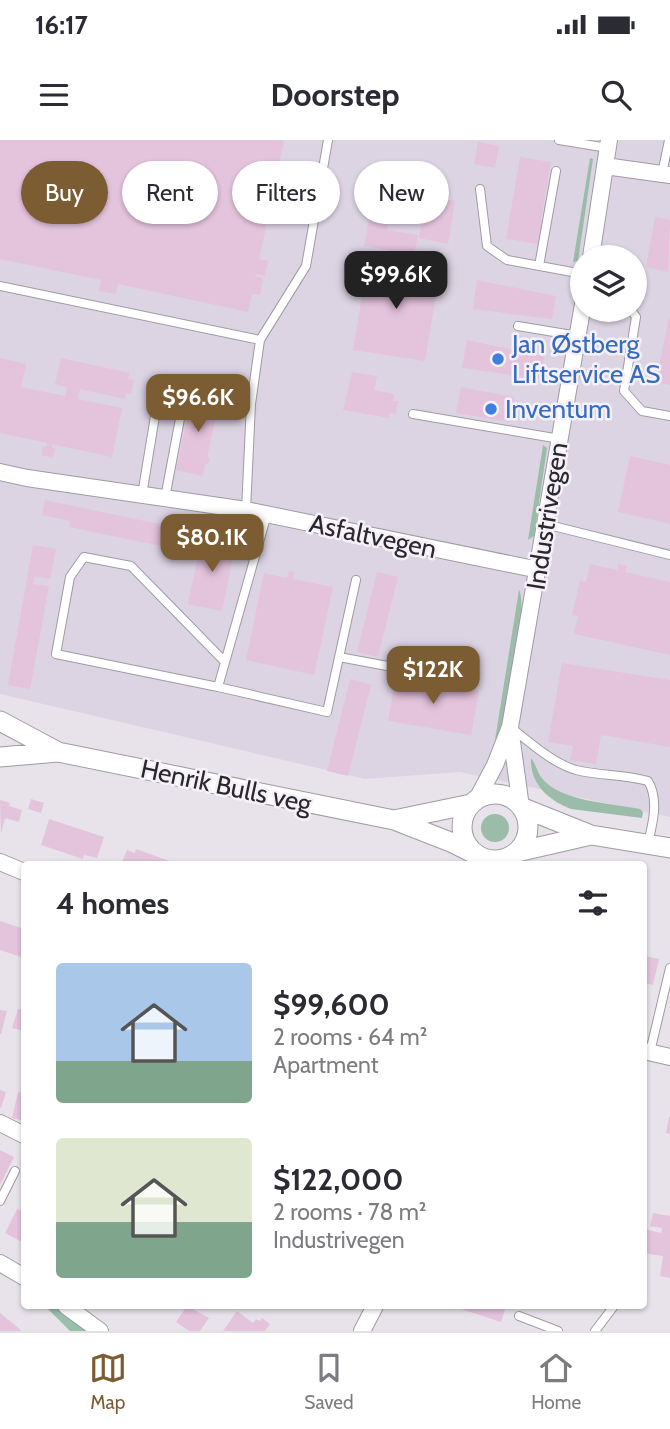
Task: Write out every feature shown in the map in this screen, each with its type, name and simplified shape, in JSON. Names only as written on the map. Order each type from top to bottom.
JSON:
[{"type":"street","points":[[593,245],[609,144]]},
{"type":"street","points":[[605,166],[666,174]]},
{"type":"street","name":"Industrivegen","points":[[474,802],[495,765],[510,727],[580,322]]},
{"type":"street","name":"Asfaltvegen","points":[[0,472],[246,510],[538,570]]},
{"type":"street","name":"Henrik Bulls veg","points":[[0,721],[58,752]]},
{"type":"street","name":"Industrivegen","points":[[510,727],[521,807]]},
{"type":"street","name":"Henrik Bulls veg","points":[[0,757],[58,752],[394,820],[453,843],[480,858],[496,861],[517,852],[591,835]]},
{"type":"street","name":"Henrik Bulls veg","points":[[394,820],[498,794],[509,797],[521,807],[591,835],[670,848]]},
{"type":"street","points":[[474,802],[463,816],[461,829],[465,843],[475,854]]},
{"type":"street","points":[[517,852],[526,840],[528,827],[521,807]]},
{"type":"street","points":[[0,862],[21,871]]},
{"type":"street","points":[[647,1052],[670,1057]]},
{"type":"street","points":[[0,1123],[21,1134]]},
{"type":"street","points":[[0,1263],[21,1276]]},
{"type":"street","points":[[70,1309],[100,1331]]},
{"type":"street","points":[[362,1331],[373,1309]]},
{"type":"lane","points":[[246,510],[251,404],[260,340],[306,266],[328,140]]},
{"type":"lane","points":[[559,140],[609,144]]},
{"type":"lane","points":[[666,174],[668,140]]},
{"type":"lane","points":[[539,266],[556,171]]},
{"type":"lane","points":[[480,189],[487,246],[507,260],[570,272]]},
{"type":"lane","points":[[0,286],[260,340]]},
{"type":"lane","points":[[635,322],[624,391],[642,411],[670,416]]},
{"type":"lane","points":[[518,326],[578,336]]},
{"type":"lane","points":[[142,495],[158,398]]},
{"type":"lane","points":[[165,498],[183,403]]},
{"type":"lane","points":[[412,414],[560,439]]},
{"type":"lane","points":[[218,687],[267,514]]},
{"type":"lane","points":[[545,524],[670,555]]},
{"type":"lane","points":[[225,662],[131,566],[84,558],[70,577],[56,654],[327,712],[356,580]]},
{"type":"lane","points":[[339,656],[473,682]]},
{"type":"lane","points":[[510,727],[551,757],[573,769],[629,775],[648,781],[655,791],[653,825],[648,844]]},
{"type":"lane","points":[[647,1052],[670,968]]},
{"type":"lane","points":[[0,1201],[15,1171]]},
{"type":"lane","points":[[595,1331],[612,1309]]},
{"type":"lane","points":[[519,1316],[558,1331]]},
{"type":"shaded area","points":[[0,140],[670,140],[670,817],[460,772],[365,779],[0,694]]},
{"type":"green space","points":[[590,158],[593,159],[580,245],[576,245]]},
{"type":"green space","points":[[543,445],[547,448],[534,536],[528,540]]},
{"type":"green space","points":[[519,590],[521,616],[515,658],[501,732],[495,740]]},
{"type":"green space","points":[[531,758],[541,777],[560,792],[587,800],[640,809],[643,812],[642,818],[571,809],[563,805],[548,796],[537,783],[531,767]]},
{"type":"green space","points":[[495,814],[505,818],[509,828],[505,838],[495,842],[485,838],[481,828],[485,818]]},
{"type":"green space","points":[[48,1309],[61,1309],[109,1331],[70,1331]]},
{"type":"building","points":[[0,140],[284,140],[280,161],[232,161],[232,224],[267,224],[259,259],[268,261],[265,276],[255,276],[263,278],[260,295],[252,294],[248,312],[118,284],[116,294],[99,291],[101,280],[0,259]]},
{"type":"building","points":[[478,142],[499,146],[495,168],[474,164]]},
{"type":"building","points":[[520,157],[551,162],[538,244],[506,239]]},
{"type":"building","points":[[449,200],[455,201],[448,244],[419,238],[421,224],[449,224]]},
{"type":"building","points":[[655,217],[670,220],[668,272],[647,267]]},
{"type":"building","points":[[368,224],[388,224],[387,230],[418,235],[414,255],[364,246]]},
{"type":"building","points":[[368,260],[440,272],[425,361],[353,350]]},
{"type":"building","points":[[477,280],[556,296],[552,319],[473,309]]},
{"type":"building","points":[[670,317],[670,385],[656,382]]},
{"type":"building","points":[[467,340],[544,356],[540,379],[462,368]]},
{"type":"building","points":[[0,358],[26,364],[21,387],[65,396],[67,387],[55,384],[61,358],[130,373],[128,379],[134,380],[131,394],[126,393],[125,399],[80,389],[78,399],[122,408],[112,457],[52,444],[52,448],[55,448],[53,458],[41,455],[43,446],[46,447],[47,443],[0,433]]},
{"type":"building","points":[[352,372],[377,376],[374,390],[394,394],[393,401],[398,401],[396,414],[390,413],[389,418],[343,410]]},
{"type":"building","points":[[461,387],[514,397],[510,422],[456,413]]},
{"type":"building","points":[[192,393],[220,399],[207,457],[210,458],[208,464],[205,464],[203,476],[176,470]]},
{"type":"building","points":[[630,456],[670,465],[670,524],[618,512]]},
{"type":"building","points":[[45,500],[183,529],[182,531],[189,533],[185,551],[69,527],[70,521],[42,515]]},
{"type":"building","points":[[202,536],[236,543],[222,611],[188,604]]},
{"type":"building","points":[[33,545],[56,549],[50,579],[35,576],[33,584],[49,586],[30,689],[8,685]]},
{"type":"building","points":[[590,564],[617,570],[618,564],[627,566],[625,572],[670,582],[670,655],[574,634],[578,616],[572,615],[580,580],[586,582]]},
{"type":"building","points":[[289,571],[295,572],[293,579],[333,587],[314,675],[246,660],[264,573],[287,578]]},
{"type":"building","points":[[377,572],[398,577],[378,657],[357,652]]},
{"type":"building","points":[[562,663],[670,680],[670,747],[601,735],[596,764],[570,760],[573,746],[548,742]]},
{"type":"building","points":[[396,676],[479,691],[471,735],[388,721]]},
{"type":"building","points":[[350,679],[371,685],[348,776],[327,771]]},
{"type":"building","points":[[31,799],[44,803],[41,813],[28,809]]},
{"type":"building","points":[[0,800],[22,810],[19,822],[5,818],[1,834]]},
{"type":"building","points":[[49,819],[104,837],[97,858],[84,855],[83,859],[41,845]]},
{"type":"building","points":[[136,849],[170,861],[122,861],[127,850],[135,853]]},
{"type":"building","points":[[0,921],[21,928],[21,957],[0,950]]},
{"type":"building","points":[[647,957],[659,959],[653,985],[647,984]]},
{"type":"building","points":[[18,1009],[21,1010],[21,1030],[12,1028]]},
{"type":"building","points":[[0,1010],[7,1011],[1,1034],[0,1034]]},
{"type":"building","points":[[0,1090],[6,1092],[1,1108],[0,1108]]},
{"type":"building","points":[[18,1092],[21,1092],[21,1120],[12,1118]]},
{"type":"building","points":[[670,1117],[670,1134],[666,1133]]},
{"type":"building","points":[[0,1150],[14,1157],[0,1185]]},
{"type":"building","points":[[17,1209],[21,1211],[21,1241],[5,1233]]},
{"type":"building","points":[[653,1213],[670,1216],[670,1278],[660,1276],[663,1256],[647,1253],[647,1230],[661,1233],[662,1228],[650,1226]]},
{"type":"building","points":[[185,1309],[192,1309],[209,1318],[200,1331],[189,1331],[176,1322]]},
{"type":"building","points":[[461,1309],[505,1309],[501,1322]]},
{"type":"building","points":[[237,1311],[253,1323],[262,1318],[270,1324],[265,1331],[223,1331]]},
{"type":"building","points":[[0,1313],[22,1331],[0,1331]]},
{"type":"place","name":"Jan Østberg Liftservice AS","points":[[498,359]]},
{"type":"place","name":"Inventum","points":[[491,409]]}]
